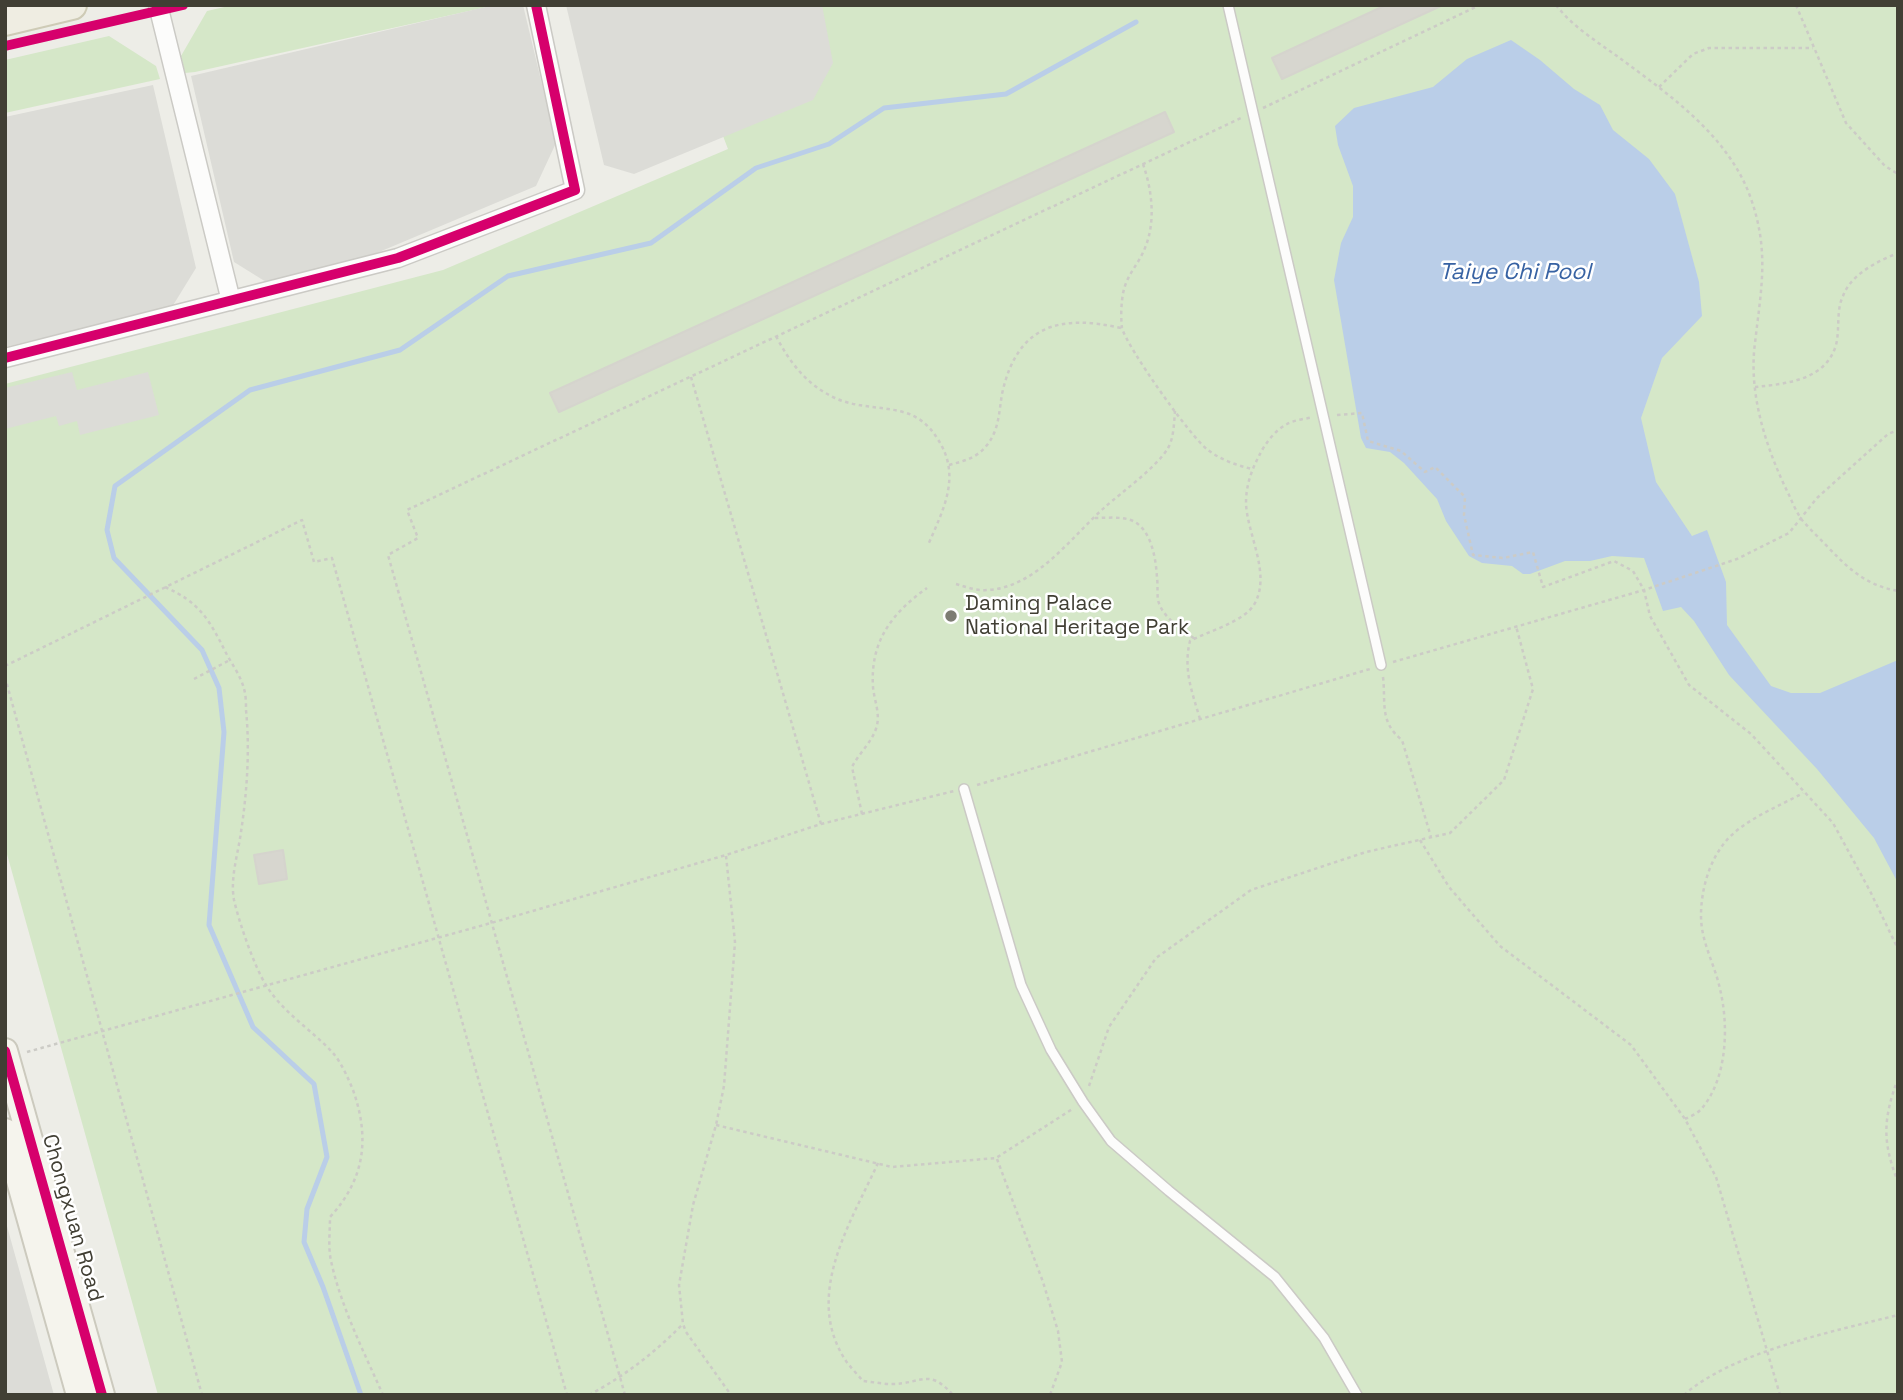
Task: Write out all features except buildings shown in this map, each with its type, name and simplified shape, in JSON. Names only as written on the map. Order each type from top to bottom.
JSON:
[{"type":"main road","points":[[5,21],[72,5]]},
{"type":"street","points":[[158,5],[232,301]]},
{"type":"street","points":[[5,358],[398,258],[575,190],[536,5]]},
{"type":"street","name":"Chongxuan Road","points":[[6,1055],[102,1395]]},
{"type":"street","name":"Chongxuan Road","points":[[5,1131],[79,1395]]},
{"type":"lane","points":[[1228,5],[1381,666]]},
{"type":"lane","points":[[964,789],[1021,985],[1051,1050],[1083,1102],[1111,1141],[1275,1277],[1324,1338],[1357,1395]]},
{"type":"path","points":[[625,1395],[388,555],[418,538],[407,510],[1480,5]]},
{"type":"path","points":[[1556,5],[1587,35],[1660,87],[1711,132],[1750,195],[1761,237],[1763,264],[1761,308],[1754,345],[1755,387],[1764,430],[1780,477],[1801,519],[1849,569],[1878,587],[1898,592]]},
{"type":"path","points":[[1796,5],[1846,123],[1885,166],[1898,174]]},
{"type":"path","points":[[1660,87],[1693,54],[1709,48],[1813,48]]},
{"type":"path","points":[[1143,164],[1150,184],[1152,204],[1145,247],[1126,278],[1122,300],[1122,328],[1142,365],[1206,449],[1230,463],[1252,469]]},
{"type":"path","points":[[1755,387],[1786,384],[1810,376],[1827,364],[1836,345],[1843,295],[1857,277],[1882,259],[1898,253]]},
{"type":"path","points":[[949,465],[968,461],[987,444],[995,431],[1010,370],[1029,341],[1041,331],[1056,324],[1078,321],[1122,328]]},
{"type":"path","points":[[776,336],[792,363],[817,388],[850,404],[904,412],[931,428],[949,465],[947,498],[928,545]]},
{"type":"path","points":[[691,377],[821,824]]},
{"type":"path","points":[[956,584],[988,590],[1008,585],[1059,554],[1169,447],[1175,411]]},
{"type":"path","points":[[1351,415],[1362,413],[1368,441],[1401,451],[1425,472],[1435,467],[1465,497],[1464,515],[1473,555],[1503,558],[1533,552],[1542,587],[1614,561],[1633,571],[1644,590],[1650,616],[1689,685],[1751,734],[1833,823],[1898,949]]},
{"type":"path","points":[[1200,719],[1187,675],[1190,641],[1234,622],[1255,604],[1259,590],[1259,565],[1246,504],[1252,469],[1270,439],[1286,424],[1323,415]]},
{"type":"path","points":[[6,1055],[491,923],[726,855],[821,824],[964,789],[1644,590],[1737,559],[1789,533],[1817,498],[1888,433],[1898,430]]},
{"type":"path","points":[[1093,518],[1121,518],[1140,526],[1148,537],[1155,559],[1158,601],[1165,614],[1195,639]]},
{"type":"path","points":[[5,666],[302,520],[314,562],[332,558],[567,1395]]},
{"type":"path","points":[[165,587],[187,597],[206,617],[244,689],[247,760],[241,831],[234,867],[234,899],[266,985],[286,1010],[335,1055],[362,1114],[364,1138],[354,1185],[330,1217],[329,1242],[331,1261],[341,1292],[383,1395]]},
{"type":"path","points":[[862,814],[852,766],[877,724],[873,686],[878,645],[893,617],[906,603],[927,588]]},
{"type":"path","points":[[716,1125],[892,1167],[996,1158],[1083,1102],[1110,1027],[1156,958],[1251,890],[1366,852],[1450,833],[1504,780],[1533,689],[1516,626]]},
{"type":"path","points":[[194,679],[229,660]]},
{"type":"path","points":[[1381,666],[1383,710],[1390,728],[1402,740],[1431,837]]},
{"type":"path","points":[[5,677],[201,1395]]},
{"type":"path","points":[[1685,1119],[1701,1110],[1713,1091],[1725,1040],[1720,988],[1704,939],[1701,918],[1704,890],[1712,864],[1726,841],[1741,827],[1804,793]]},
{"type":"path","points":[[1420,839],[1449,887],[1500,946],[1631,1045],[1685,1119],[1716,1177],[1780,1395]]},
{"type":"path","points":[[726,855],[735,942],[724,1086],[693,1205],[679,1285],[686,1332],[732,1395]]},
{"type":"path","points":[[1898,1079],[1885,1126],[1888,1155],[1898,1182]]},
{"type":"path","points":[[996,1158],[1043,1282],[1058,1331],[1062,1363],[1050,1395]]},
{"type":"path","points":[[878,1163],[833,1260],[827,1301],[833,1336],[846,1361],[863,1381],[894,1384],[924,1377],[939,1380],[953,1395]]},
{"type":"path","points":[[1684,1395],[1696,1384],[1797,1341],[1898,1315]]},
{"type":"path","points":[[589,1395],[621,1378],[636,1364],[651,1356],[683,1324]]},
{"type":"green space","points":[[233,5],[496,5],[185,73],[181,56],[207,11]]},
{"type":"green space","name":"Daming Palace National Heritage Park","points":[[813,5],[1898,5],[1898,1395],[158,1395],[5,847],[5,384],[443,270],[728,149],[723,136]]},
{"type":"green space","points":[[109,36],[156,66],[160,79],[5,113],[5,60]]},
{"type":"shaded area","points":[[494,5],[523,5],[556,143],[536,186],[372,255],[271,285],[234,262],[191,76]]},
{"type":"shaded area","points":[[566,5],[822,5],[833,63],[813,100],[634,174],[604,165]]},
{"type":"shaded area","points":[[153,85],[196,268],[172,307],[5,347],[5,117]]},
{"type":"shaded area","points":[[72,372],[77,390],[148,372],[159,415],[80,435],[77,421],[59,426],[56,416],[5,429],[5,388]]},
{"type":"shaded area","points":[[5,1219],[54,1395],[5,1395]]},
{"type":"water","name":"Taiye Chi Pool","points":[[1511,40],[1574,89],[1600,105],[1613,130],[1649,159],[1675,194],[1699,282],[1702,316],[1662,358],[1641,418],[1656,482],[1692,536],[1707,530],[1726,582],[1727,625],[1771,686],[1791,693],[1820,693],[1898,660],[1898,883],[1874,838],[1817,769],[1729,675],[1694,621],[1681,607],[1663,611],[1644,558],[1612,556],[1590,561],[1565,561],[1530,574],[1523,574],[1512,566],[1482,563],[1469,556],[1446,521],[1437,499],[1404,463],[1390,452],[1366,448],[1361,438],[1334,280],[1341,243],[1353,217],[1353,186],[1338,145],[1335,126],[1354,108],[1433,87],[1467,59]]},
{"type":"waterway","points":[[361,1395],[304,1242],[307,1209],[327,1157],[314,1084],[253,1027],[209,925],[224,732],[219,688],[202,650],[114,558],[107,530],[115,486],[250,390],[400,350],[508,276],[651,243],[756,168],[829,144],[884,108],[1006,94],[1136,22]]},
{"type":"cycle path","points":[[5,46],[183,5]]},
{"type":"cycle path","points":[[5,358],[398,258],[575,190],[536,5]]},
{"type":"cycle path","points":[[5,1051],[102,1395]]},
{"type":"place","name":"Daming Palace National Heritage Park","points":[[951,616]]}]
